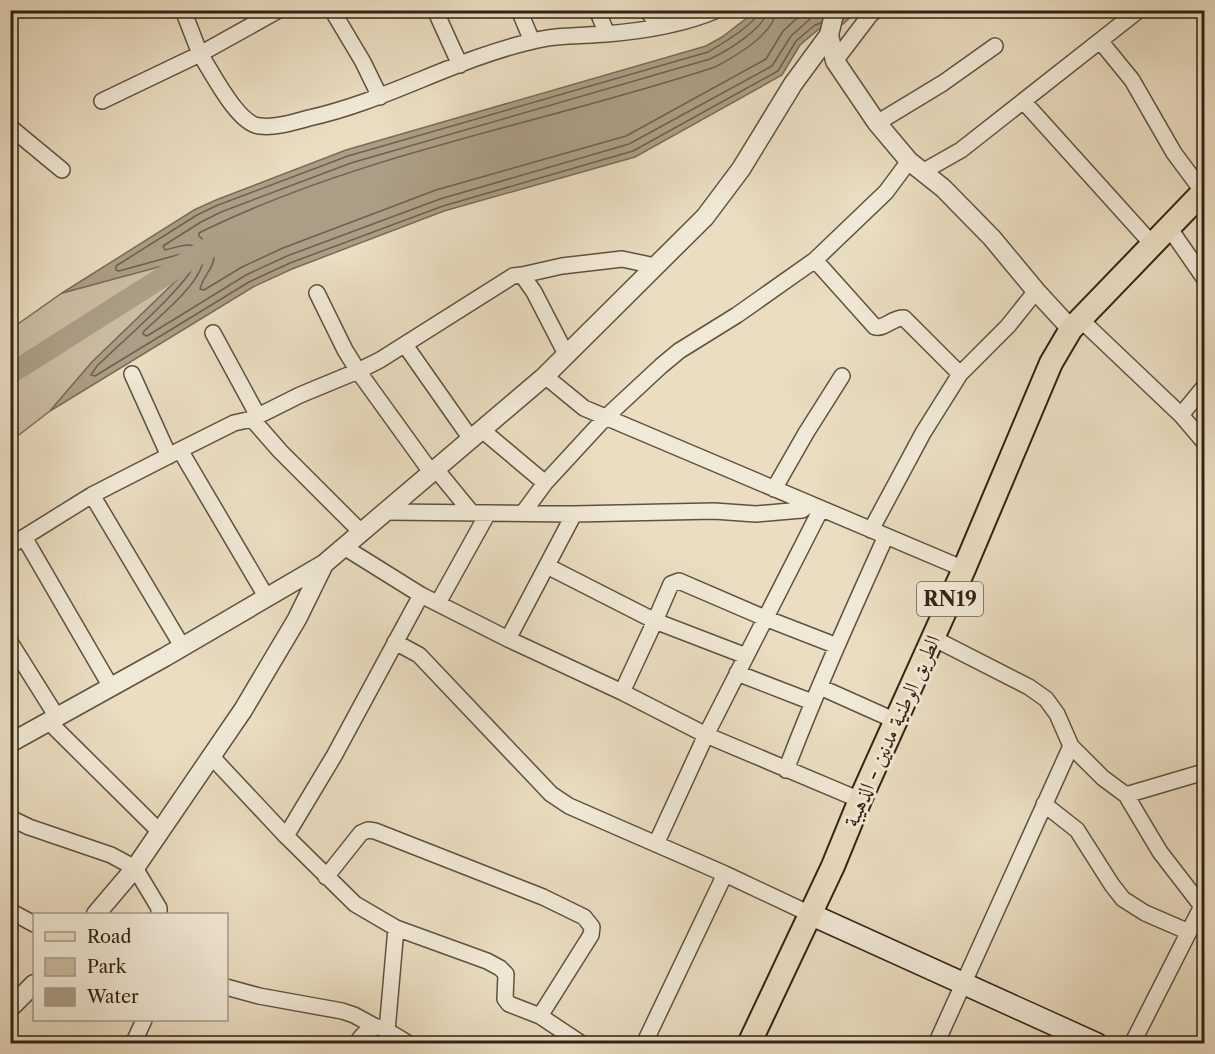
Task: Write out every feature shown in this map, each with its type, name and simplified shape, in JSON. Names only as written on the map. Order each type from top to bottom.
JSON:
[{"type":"main road","name":"الطريق الوطنية مدنين - الذهيبة","points":[[749,1044],[833,866],[860,800],[964,569],[1051,363],[1076,324],[1204,192]]},
{"type":"main road","points":[[810,914],[1097,1044]]},
{"type":"street","points":[[183,10],[200,54],[232,103],[245,120],[260,126],[288,123],[332,113],[380,97],[460,65],[532,41],[659,27],[717,10]]},
{"type":"street","points":[[102,101],[200,54],[279,10]]},
{"type":"street","points":[[332,10],[363,62],[380,97]]},
{"type":"street","points":[[435,10],[460,65]]},
{"type":"street","points":[[519,10],[532,41]]},
{"type":"street","points":[[597,10],[607,34]]},
{"type":"street","points":[[648,10],[659,27]]},
{"type":"street","points":[[10,743],[324,564],[545,376],[656,267],[705,217],[721,197],[741,169],[793,84],[829,35],[835,10]]},
{"type":"street","points":[[835,61],[876,10]]},
{"type":"street","points":[[523,513],[545,483],[605,418],[678,351],[737,315],[815,260],[916,166],[961,150],[1139,10]]},
{"type":"street","points":[[829,35],[835,61],[877,123],[916,166],[943,188],[992,238],[1036,291],[1181,415],[1204,442]]},
{"type":"street","points":[[1101,42],[1132,80],[1174,153],[1204,192]]},
{"type":"street","points":[[877,123],[943,83],[995,45]]},
{"type":"street","points":[[1024,102],[1153,245]]},
{"type":"street","points":[[10,127],[62,170]]},
{"type":"street","points":[[1170,229],[1204,278]]},
{"type":"street","points":[[111,687],[17,542],[92,495],[174,453],[234,423],[255,417],[321,385],[358,371],[405,345],[513,276],[622,259],[656,267]]},
{"type":"street","points":[[815,260],[875,327],[880,328],[898,318],[904,318],[960,374]]},
{"type":"street","points":[[522,275],[534,292],[566,354]]},
{"type":"street","points":[[871,530],[923,433],[960,374],[1008,326],[1036,291]]},
{"type":"street","points":[[317,292],[345,351],[358,371],[433,470],[471,512]]},
{"type":"street","points":[[213,333],[255,417],[280,451],[361,532]]},
{"type":"street","points":[[405,345],[477,435],[545,483]]},
{"type":"street","points":[[132,374],[174,453],[267,598]]},
{"type":"street","points":[[545,376],[584,408],[605,418],[964,569]]},
{"type":"street","points":[[774,489],[842,376]]},
{"type":"street","points":[[1181,415],[1204,387]]},
{"type":"street","points":[[92,495],[182,646]]},
{"type":"street","points":[[386,512],[766,513],[802,510],[815,506]]},
{"type":"street","points":[[656,844],[706,735],[765,618],[815,506]]},
{"type":"street","points":[[438,603],[488,513]]},
{"type":"street","points":[[508,639],[574,514]]},
{"type":"street","points":[[786,770],[812,702],[886,536]]},
{"type":"street","points":[[344,547],[421,595],[508,639],[622,692],[706,735],[860,800]]},
{"type":"street","points":[[98,913],[135,868],[267,673],[324,564]]},
{"type":"street","points":[[547,566],[655,621],[746,657]]},
{"type":"street","points":[[622,692],[671,584],[679,582],[837,646]]},
{"type":"street","points":[[286,836],[339,746],[421,595]]},
{"type":"street","points":[[933,638],[1029,687],[1046,699],[1057,714],[1071,746],[1103,778],[1126,795],[1160,852],[1203,908],[1132,1044]]},
{"type":"street","points":[[10,642],[53,719],[159,831]]},
{"type":"street","points":[[395,642],[419,655],[551,794],[569,806],[810,914]]},
{"type":"street","points":[[737,673],[812,702]]},
{"type":"street","points":[[820,687],[896,721]]},
{"type":"street","points":[[936,1044],[1071,746]]},
{"type":"street","points":[[212,757],[286,836],[355,904],[396,928],[487,961],[500,968],[506,974],[505,999],[509,1004],[540,1016],[582,1044]]},
{"type":"street","points":[[1126,795],[1204,772]]},
{"type":"street","points":[[1044,804],[1077,830],[1123,899],[1145,913],[1189,932]]},
{"type":"street","points":[[10,818],[29,827],[111,855],[135,868],[159,908],[159,913]]},
{"type":"street","points":[[326,877],[361,833],[368,830],[375,831],[543,897],[584,916],[591,927],[591,935],[540,1016]]},
{"type":"street","points":[[644,1044],[725,874]]},
{"type":"street","points":[[10,911],[33,923]]},
{"type":"street","points":[[381,1029],[396,928]]},
{"type":"street","points":[[10,1008],[33,985]]},
{"type":"street","points":[[228,988],[259,996],[342,1011],[409,1044]]},
{"type":"street","points":[[133,1044],[144,1021]]},
{"type":"street","points":[[356,1044],[366,1031],[381,1029]]},
{"type":"green space","points":[[193,257],[178,279],[92,362],[50,411],[11,441],[11,329],[62,293]]},
{"type":"water","points":[[756,11],[857,11],[843,24],[819,29],[800,45],[782,75],[635,157],[444,211],[292,269],[253,287],[50,411],[92,362],[178,279],[192,258],[62,293],[194,210],[346,150],[706,46],[722,37]]},
{"type":"waterway","points":[[10,374],[218,242]]}]
